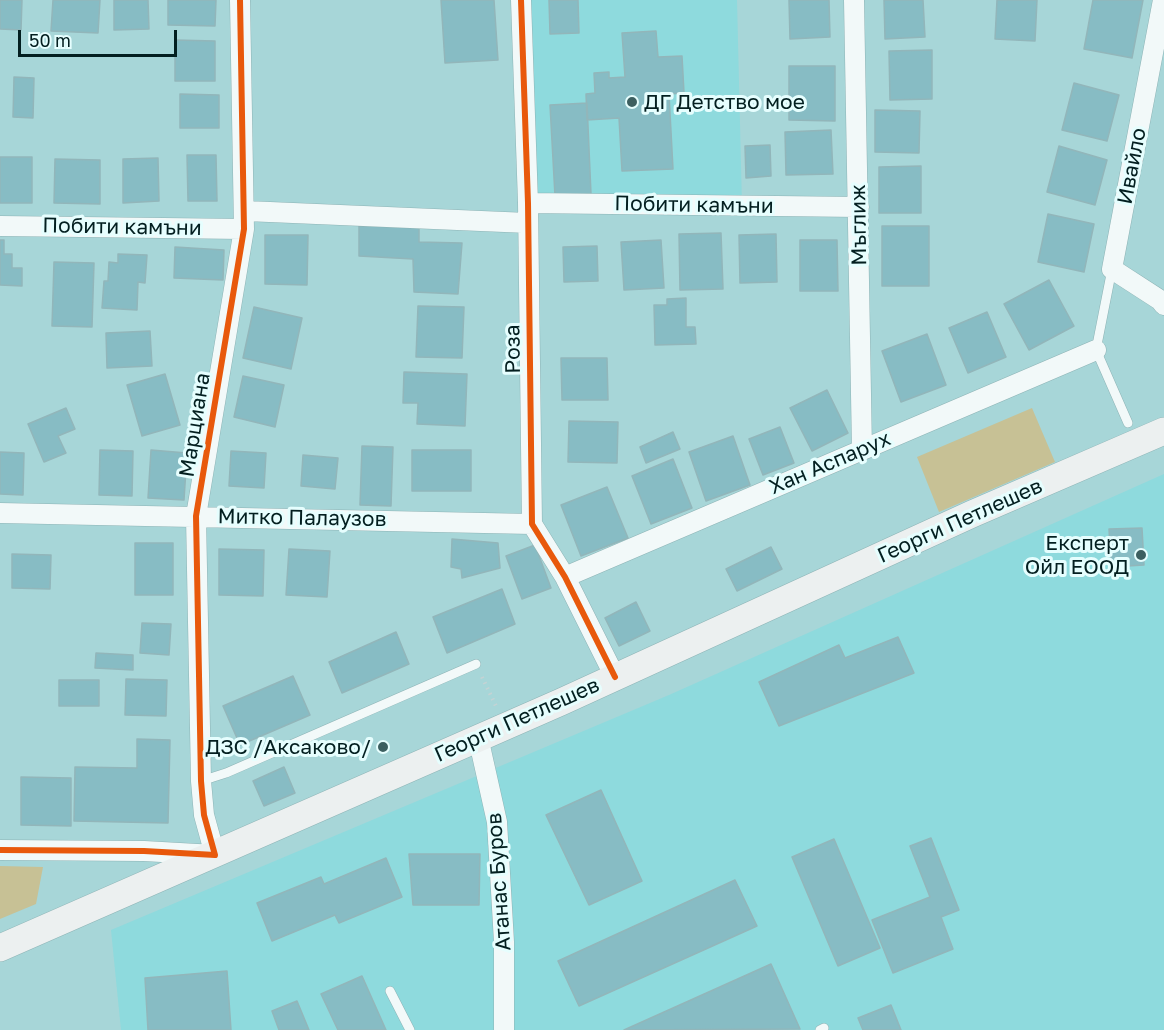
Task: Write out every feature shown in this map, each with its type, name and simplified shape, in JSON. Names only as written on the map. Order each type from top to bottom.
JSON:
[{"type":"main road","name":"Георги Петлешев","points":[[0,948],[215,855],[615,677],[972,514],[1164,431]]},
{"type":"street","name":"Марциана","points":[[215,855],[204,815],[201,781],[196,516],[245,220],[240,0]]},
{"type":"street","name":"Роза","points":[[521,0],[528,203],[532,524]]},
{"type":"street","name":"Мъглиж","points":[[854,0],[862,450]]},
{"type":"street","name":"Ивайло","points":[[1112,269],[1163,0]]},
{"type":"street","name":"Побити камъни","points":[[528,203],[859,207]]},
{"type":"street","name":"Побити камъни","points":[[0,226],[245,220],[528,223]]},
{"type":"street","points":[[1112,269],[1163,301]]},
{"type":"street","name":"Хан Аспарух","points":[[565,577],[1096,350]]},
{"type":"street","name":"Митко Палаузов","points":[[0,513],[532,524]]},
{"type":"street","points":[[532,524],[565,577],[615,677]]},
{"type":"street","name":"Атанас Буров","points":[[478,737],[497,822],[504,942],[504,1030]]},
{"type":"street","points":[[0,850],[144,851],[215,855]]},
{"type":"lane","points":[[1112,269],[1096,350],[1128,423]]},
{"type":"lane","points":[[201,781],[226,773],[476,664]]},
{"type":"lane","points":[[390,991],[410,1030]]},
{"type":"path","points":[[476,664],[505,725]]},
{"type":"shaded area","name":"ДГ Детство мое","points":[[521,0],[737,0],[742,206],[528,203]]},
{"type":"shaded area","points":[[1032,408],[1055,462],[939,512],[917,457]]},
{"type":"shaded area","points":[[1164,474],[1164,1030],[121,1030],[111,930],[669,695]]},
{"type":"shaded area","points":[[0,866],[43,867],[36,904],[0,919]]},
{"type":"building","points":[[0,0],[22,0],[21,30],[0,29]]},
{"type":"building","points":[[53,0],[100,0],[98,33],[51,31]]},
{"type":"building","points":[[114,0],[148,0],[149,29],[114,30]]},
{"type":"building","points":[[168,0],[216,0],[215,26],[168,25]]},
{"type":"building","points":[[441,0],[494,0],[498,60],[445,63]]},
{"type":"building","points":[[549,0],[578,0],[579,33],[550,34]]},
{"type":"building","points":[[789,0],[829,0],[830,37],[790,39]]},
{"type":"building","points":[[884,0],[923,0],[925,37],[885,39]]},
{"type":"building","points":[[997,0],[1037,0],[1035,41],[995,39]]},
{"type":"building","points":[[1093,0],[1143,0],[1132,58],[1084,49]]},
{"type":"building","points":[[656,31],[658,57],[682,56],[684,93],[669,94],[673,169],[622,171],[619,118],[587,120],[586,94],[595,93],[594,73],[609,72],[609,78],[625,77],[622,33]]},
{"type":"building","points":[[175,40],[215,41],[215,81],[175,81]]},
{"type":"building","points":[[932,50],[932,99],[890,100],[889,51]]},
{"type":"building","points":[[789,66],[835,66],[835,121],[789,120]]},
{"type":"building","points":[[14,77],[34,78],[33,118],[13,117]]},
{"type":"building","points":[[1074,83],[1119,95],[1107,141],[1062,130]]},
{"type":"building","points":[[180,94],[219,95],[219,128],[180,128]]},
{"type":"building","points":[[587,103],[591,194],[555,196],[550,105]]},
{"type":"building","points":[[875,110],[920,111],[919,153],[875,152]]},
{"type":"building","points":[[831,130],[833,174],[786,175],[785,132]]},
{"type":"building","points":[[770,145],[771,176],[746,178],[745,146]]},
{"type":"building","points":[[1059,146],[1107,160],[1095,205],[1047,192]]},
{"type":"building","points":[[187,155],[216,155],[217,201],[188,201]]},
{"type":"building","points":[[0,157],[32,157],[32,203],[0,203]]},
{"type":"building","points":[[158,158],[159,201],[123,203],[123,159]]},
{"type":"building","points":[[55,159],[100,160],[100,204],[54,203]]},
{"type":"building","points":[[921,166],[921,213],[879,213],[879,167]]},
{"type":"building","points":[[1048,214],[1094,224],[1084,272],[1038,262]]},
{"type":"building","points":[[419,223],[419,242],[462,243],[458,294],[414,292],[413,259],[359,256],[359,226]]},
{"type":"building","points":[[882,226],[929,226],[929,286],[882,286]]},
{"type":"building","points":[[721,233],[723,289],[680,290],[679,234]]},
{"type":"building","points":[[776,234],[777,282],[740,283],[739,235]]},
{"type":"building","points":[[265,235],[308,235],[307,285],[265,284]]},
{"type":"building","points":[[0,240],[4,240],[4,254],[12,254],[12,268],[22,268],[22,286],[0,285]]},
{"type":"building","points":[[661,240],[664,288],[624,290],[621,242]]},
{"type":"building","points":[[800,240],[837,240],[838,291],[800,291]]},
{"type":"building","points":[[597,246],[598,281],[564,282],[563,247]]},
{"type":"building","points":[[175,247],[224,250],[223,280],[174,278]]},
{"type":"building","points":[[118,254],[147,255],[145,283],[138,282],[137,310],[102,308],[104,281],[108,281],[109,262],[118,263]]},
{"type":"building","points":[[54,262],[94,263],[92,327],[52,326]]},
{"type":"building","points":[[1049,280],[1074,326],[1029,350],[1004,304]]},
{"type":"building","points":[[686,298],[686,327],[695,327],[696,344],[655,345],[654,305],[667,305],[667,299]]},
{"type":"building","points":[[418,306],[464,307],[462,358],[416,357]]},
{"type":"building","points":[[254,307],[302,318],[291,369],[243,358]]},
{"type":"building","points":[[987,312],[1006,357],[968,373],[949,328]]},
{"type":"building","points":[[150,331],[152,366],[107,368],[106,333]]},
{"type":"building","points":[[927,334],[946,385],[901,402],[882,351]]},
{"type":"building","points":[[561,358],[607,358],[608,400],[562,400]]},
{"type":"building","points":[[404,372],[467,374],[465,426],[417,424],[418,403],[403,403]]},
{"type":"building","points":[[165,374],[180,425],[142,436],[127,385]]},
{"type":"building","points":[[243,376],[284,385],[275,427],[234,417]]},
{"type":"building","points":[[827,390],[848,433],[812,451],[790,408]]},
{"type":"building","points":[[66,408],[75,429],[58,436],[66,453],[44,462],[28,424]]},
{"type":"building","points":[[569,421],[618,422],[617,463],[568,462]]},
{"type":"building","points":[[780,427],[794,463],[763,475],[749,439]]},
{"type":"building","points":[[673,432],[680,449],[646,463],[640,447]]},
{"type":"building","points":[[733,436],[750,485],[706,501],[689,452]]},
{"type":"building","points":[[362,446],[393,447],[391,506],[360,505]]},
{"type":"building","points":[[100,450],[133,451],[132,496],[99,495]]},
{"type":"building","points":[[151,450],[187,453],[184,500],[148,498]]},
{"type":"building","points":[[412,450],[471,450],[471,491],[412,491]]},
{"type":"building","points":[[231,451],[266,453],[264,488],[229,486]]},
{"type":"building","points":[[0,452],[24,453],[23,495],[0,494]]},
{"type":"building","points":[[303,455],[338,458],[335,489],[301,486]]},
{"type":"building","points":[[673,459],[692,508],[651,524],[632,476]]},
{"type":"building","points":[[607,487],[628,538],[581,556],[561,505]]},
{"type":"building","points":[[1142,528],[1144,565],[1111,567],[1109,529]]},
{"type":"building","points":[[452,539],[498,543],[500,568],[462,578],[461,569],[451,567]]},
{"type":"building","points":[[135,543],[173,543],[173,595],[135,595]]},
{"type":"building","points":[[535,545],[551,588],[522,599],[506,556]]},
{"type":"building","points":[[771,547],[782,569],[737,591],[726,569]]},
{"type":"building","points":[[219,549],[264,550],[263,596],[219,595]]},
{"type":"building","points":[[289,549],[330,551],[327,597],[286,595]]},
{"type":"building","points":[[12,554],[51,555],[50,589],[12,588]]},
{"type":"building","points":[[502,589],[515,624],[447,653],[433,617]]},
{"type":"building","points":[[636,602],[650,631],[619,646],[605,618]]},
{"type":"building","points":[[142,623],[171,624],[169,655],[140,653]]},
{"type":"building","points":[[396,632],[409,664],[342,693],[329,662]]},
{"type":"building","points":[[898,637],[914,673],[779,726],[759,682],[839,645],[845,658]]},
{"type":"building","points":[[96,653],[133,655],[133,670],[95,668]]},
{"type":"building","points":[[293,676],[310,715],[240,745],[223,706]]},
{"type":"building","points":[[126,679],[167,680],[166,716],[125,715]]},
{"type":"building","points":[[59,680],[99,680],[99,706],[59,706]]},
{"type":"building","points":[[137,739],[170,740],[168,823],[74,821],[75,767],[137,768]]},
{"type":"building","points":[[284,767],[295,793],[264,806],[253,781]]},
{"type":"building","points":[[21,777],[71,778],[71,826],[21,825]]},
{"type":"building","points":[[601,790],[642,881],[589,905],[546,815]]},
{"type":"building","points":[[931,838],[959,910],[941,917],[953,949],[893,973],[872,920],[930,897],[910,846]]},
{"type":"building","points":[[834,839],[880,948],[838,966],[792,857]]},
{"type":"building","points":[[409,854],[480,854],[479,905],[413,905]]},
{"type":"building","points":[[386,858],[402,897],[339,923],[335,915],[272,941],[257,903],[321,877],[324,884]]},
{"type":"building","points":[[735,880],[757,926],[579,1006],[558,961]]},
{"type":"building","points":[[771,964],[800,1029],[624,1030]]},
{"type":"building","points":[[227,971],[231,1030],[148,1030],[145,978]]},
{"type":"building","points":[[362,976],[386,1030],[338,1030],[321,994]]},
{"type":"building","points":[[297,1001],[309,1030],[279,1030],[272,1011]]},
{"type":"building","points":[[891,1005],[901,1030],[863,1030],[858,1018]]},
{"type":"cycle path","points":[[0,850],[144,851],[215,855],[204,815],[201,781],[196,516],[244,229],[240,0]]},
{"type":"cycle path","points":[[521,0],[528,203],[532,524],[565,577],[615,677]]},
{"type":"place","name":"ДГ Детство мое","points":[[632,102]]},
{"type":"place","name":"Експерт Ойл ЕООД","points":[[1141,555]]},
{"type":"place","name":"ДЗС /Аксаково/","points":[[383,747]]}]
